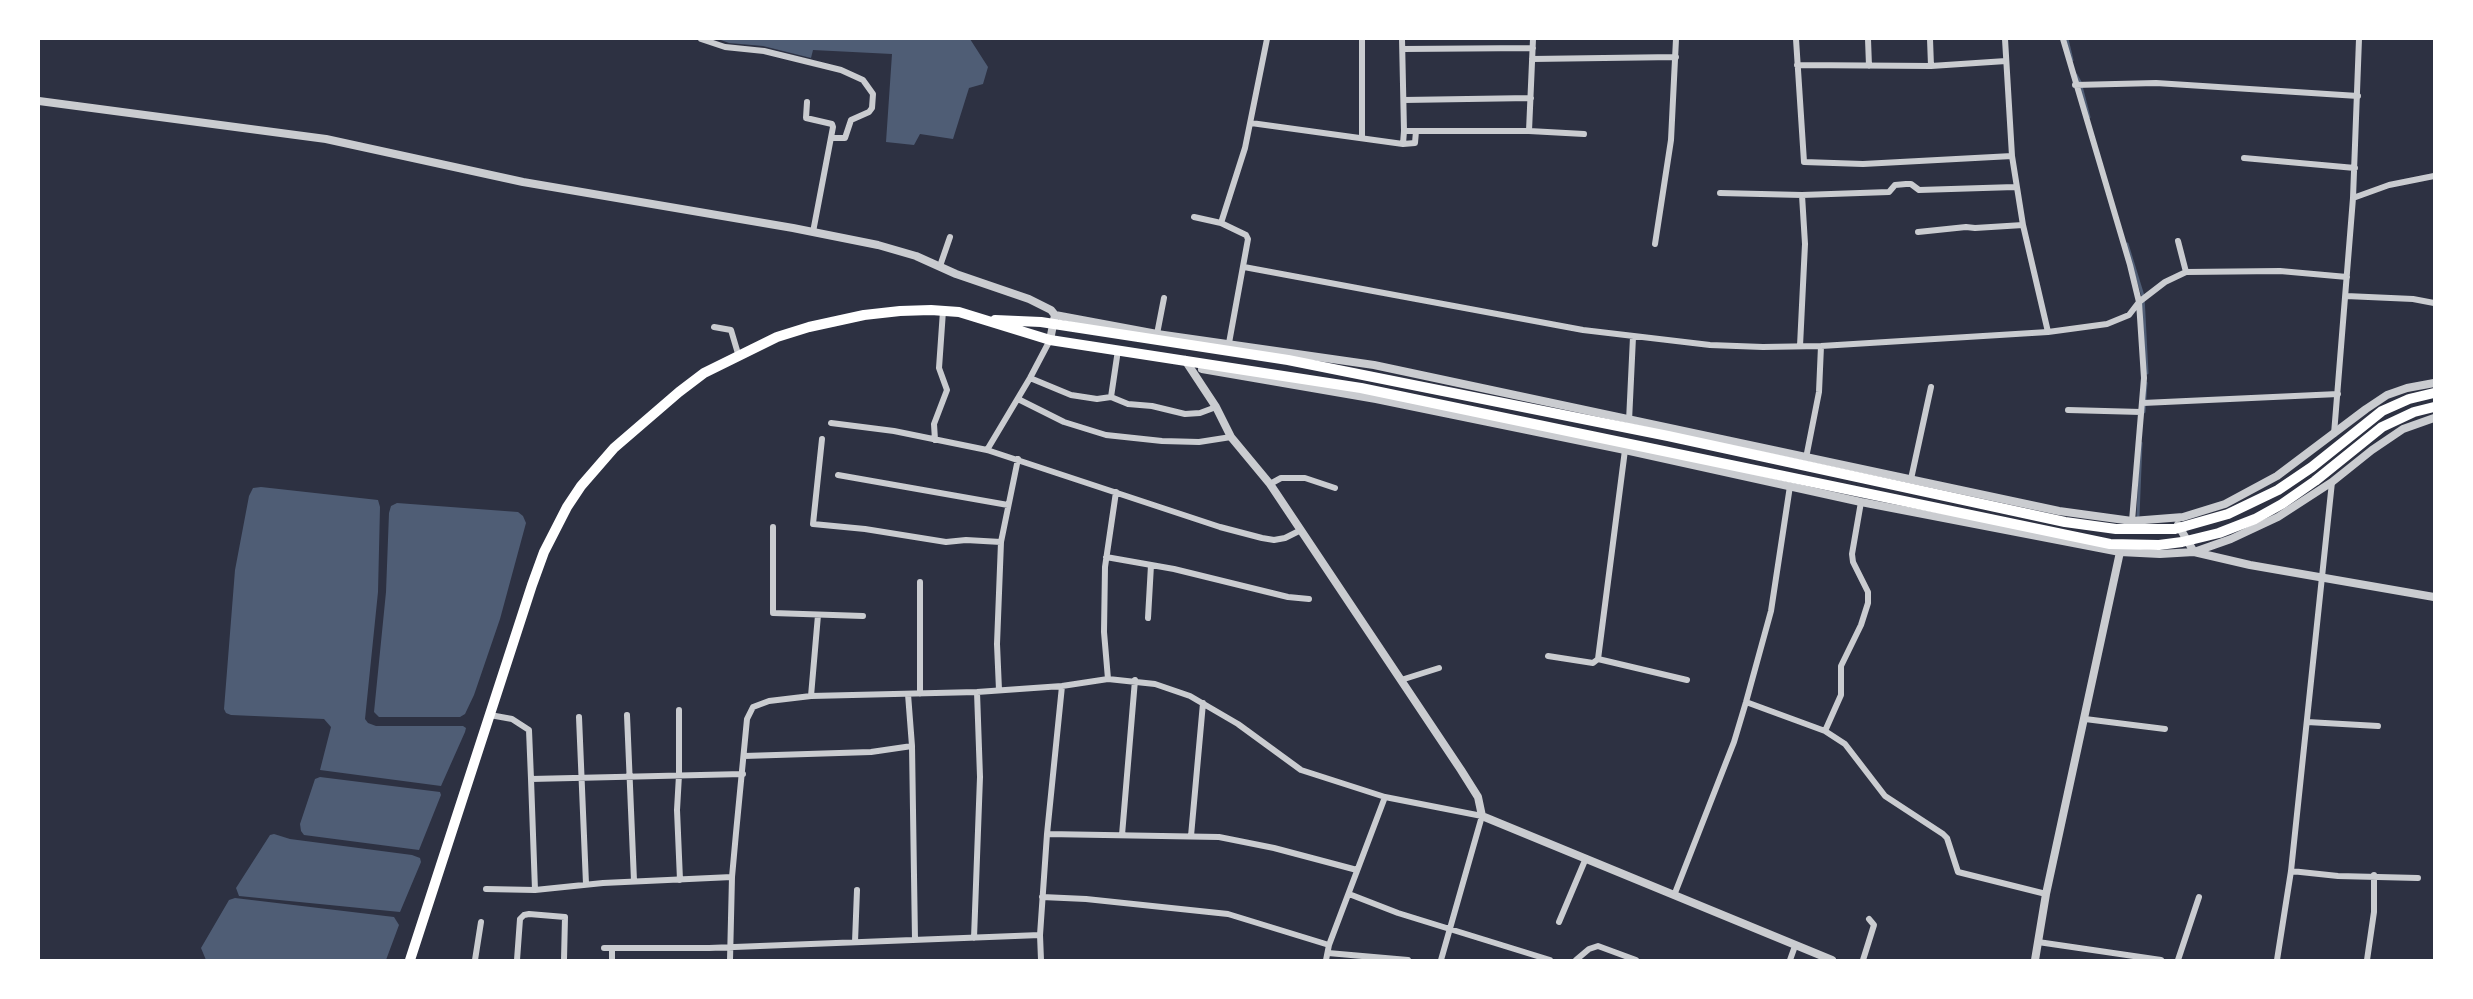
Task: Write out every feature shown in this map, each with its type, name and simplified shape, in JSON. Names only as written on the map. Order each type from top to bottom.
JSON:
[{"type":"highway","points":[[410,960],[544,552],[567,507],[581,486],[614,448],[704,373],[777,337],[809,327],[864,315],[900,311],[959,312],[1050,340],[1187,363],[1361,388],[1509,417],[2095,543],[2124,545],[2182,542],[2219,533],[2255,519],[2282,504],[2395,420],[2434,407]]},
{"type":"highway","points":[[985,320],[1055,320],[1366,375],[1668,436],[2086,526],[2134,530],[2175,529],[2212,519],[2249,505],[2278,490],[2312,467],[2382,411],[2409,399],[2434,393]]},
{"type":"street","points":[[701,39],[725,47],[764,51],[841,70],[863,80],[873,94],[872,108],[869,112],[851,120],[845,138],[831,138]]},
{"type":"street","points":[[1221,224],[1251,123],[1267,39]]},
{"type":"street","points":[[1362,39],[1362,138]]},
{"type":"street","points":[[1402,39],[1403,144]]},
{"type":"street","points":[[1529,131],[1533,39]]},
{"type":"street","points":[[1655,244],[1671,140],[1676,39]]},
{"type":"street","points":[[1797,39],[1804,162],[1863,164],[2012,156]]},
{"type":"street","points":[[1868,39],[1869,66]]},
{"type":"street","points":[[1930,39],[1930,66]]},
{"type":"street","points":[[2006,39],[2012,156],[2016,187],[2048,332]]},
{"type":"street","points":[[2063,39],[2079,84],[2130,265],[2143,299],[2146,403],[2141,412],[2132,521]]},
{"type":"street","points":[[2334,434],[2354,198],[2359,39]]},
{"type":"street","points":[[1402,49],[1533,48]]},
{"type":"street","points":[[1532,59],[1676,57]]},
{"type":"street","points":[[1797,65],[1930,66],[2006,60]]},
{"type":"street","points":[[2079,84],[2164,83],[2358,96]]},
{"type":"street","points":[[1404,100],[1531,98]]},
{"type":"street","points":[[39,101],[326,139],[523,182],[813,231],[890,248],[940,266],[956,274],[1029,299],[1052,310],[1055,320],[1050,340],[987,450]]},
{"type":"street","points":[[807,102],[806,118],[833,124],[813,231]]},
{"type":"street","points":[[1251,123],[1403,144],[1415,143],[1416,131]]},
{"type":"street","points":[[1404,131],[1529,131],[1584,134]]},
{"type":"street","points":[[2244,158],[2355,168]]},
{"type":"street","points":[[2354,198],[2389,185],[2434,176]]},
{"type":"street","points":[[1720,193],[1802,195],[1889,192],[1895,185],[1906,184],[1911,184],[1919,190],[2016,187]]},
{"type":"street","points":[[1800,346],[1804,244],[1802,195]]},
{"type":"street","points":[[1194,217],[1221,224],[1246,235],[1248,244],[1229,343]]},
{"type":"street","points":[[1918,232],[2023,225]]},
{"type":"street","points":[[940,266],[950,237]]},
{"type":"street","points":[[2178,241],[2186,272]]},
{"type":"street","points":[[1244,267],[1583,330],[1632,337],[1720,345],[1800,346],[2048,332],[2120,320],[2129,315],[2143,299],[2175,276],[2186,272],[2271,271],[2347,278]]},
{"type":"street","points":[[2346,296],[2414,299],[2434,303]]},
{"type":"street","points":[[1157,334],[1164,298]]},
{"type":"street","points":[[935,440],[934,424],[947,390],[939,368],[943,311]]},
{"type":"street","points":[[1055,320],[1374,365],[2059,511],[2132,521],[2174,518],[2207,510],[2248,494],[2277,476],[2387,395],[2407,388],[2434,383]]},
{"type":"street","points":[[714,327],[731,330],[739,357]]},
{"type":"street","points":[[1629,421],[1632,337]]},
{"type":"street","points":[[1806,458],[1820,392],[1821,346]]},
{"type":"street","points":[[1111,398],[1118,350]]},
{"type":"street","points":[[1187,363],[1216,407],[1231,436],[1270,483],[1478,797],[1482,816],[1441,960]]},
{"type":"street","points":[[1187,363],[1625,450],[1861,502],[2120,552],[2160,554],[2194,552],[2250,565],[2434,597]]},
{"type":"street","points":[[1030,378],[1071,395],[1097,399],[1111,398],[1128,404],[1152,406],[1185,414],[1200,413],[1216,407]]},
{"type":"street","points":[[1911,479],[1931,387]]},
{"type":"street","points":[[2146,403],[2338,394]]},
{"type":"street","points":[[1018,399],[1064,422],[1106,435],[1198,442],[1231,436]]},
{"type":"street","points":[[2068,410],[2141,412]]},
{"type":"street","points":[[2194,552],[2230,539],[2278,517],[2332,482],[2388,438],[2418,422],[2434,418]]},
{"type":"street","points":[[831,423],[894,431],[987,450],[1262,538],[1285,538],[1301,530]]},
{"type":"street","points":[[822,439],[813,524],[865,529],[946,542],[966,540],[1001,542]]},
{"type":"street","points":[[1548,656],[1593,663],[1598,659],[1625,450]]},
{"type":"street","points":[[999,690],[997,644],[1001,542],[1018,459]]},
{"type":"street","points":[[838,475],[1008,505]]},
{"type":"street","points":[[1270,483],[1281,478],[1305,478],[1335,488]]},
{"type":"street","points":[[2277,960],[2291,871],[2332,482]]},
{"type":"street","points":[[1675,894],[1734,742],[1746,702],[1771,611],[1790,486]]},
{"type":"street","points":[[1108,679],[1104,632],[1106,557],[1116,492]]},
{"type":"street","points":[[1825,731],[1841,695],[1841,666],[1861,625],[1868,603],[1868,592],[1853,562],[1852,554],[1861,502]]},
{"type":"street","points":[[2174,518],[2194,552]]},
{"type":"street","points":[[773,527],[773,613],[863,616]]},
{"type":"street","points":[[2034,960],[2046,894],[2120,552]]},
{"type":"street","points":[[1106,557],[1151,565],[1288,597],[1309,599]]},
{"type":"street","points":[[1148,618],[1151,565]]},
{"type":"street","points":[[920,582],[920,694]]},
{"type":"street","points":[[811,696],[818,615]]},
{"type":"street","points":[[1598,659],[1687,680]]},
{"type":"street","points":[[1401,680],[1439,668]]},
{"type":"street","points":[[730,960],[732,877],[747,719],[753,707],[769,701],[811,696],[977,692],[1062,686],[1108,679],[1135,680],[1172,689],[1203,703],[1238,724],[1301,770],[1385,797],[1482,816],[1832,960]]},
{"type":"street","points":[[1122,835],[1135,680]]},
{"type":"street","points":[[1041,960],[1042,897],[1062,686]]},
{"type":"street","points":[[974,938],[980,777],[977,692]]},
{"type":"street","points":[[908,694],[912,747],[915,940]]},
{"type":"street","points":[[1746,702],[1825,731],[1855,754],[1885,796],[1947,838],[1958,872],[2046,894]]},
{"type":"street","points":[[1191,836],[1203,703]]},
{"type":"street","points":[[679,710],[680,775],[677,810],[680,880]]},
{"type":"street","points":[[489,714],[512,720],[529,730],[535,890]]},
{"type":"street","points":[[627,715],[634,881]]},
{"type":"street","points":[[579,717],[586,884]]},
{"type":"street","points":[[2085,718],[2165,729]]},
{"type":"street","points":[[2307,722],[2378,726]]},
{"type":"street","points":[[744,756],[872,752],[912,747]]},
{"type":"street","points":[[531,779],[742,774]]},
{"type":"street","points":[[1385,797],[1329,945],[1327,957],[1408,960]]},
{"type":"street","points":[[1047,834],[1191,836],[1237,840],[1357,870]]},
{"type":"street","points":[[1558,922],[1586,858]]},
{"type":"street","points":[[2291,871],[2338,876],[2374,875],[2418,878]]},
{"type":"street","points":[[2367,960],[2374,912],[2374,875]]},
{"type":"street","points":[[486,889],[535,890],[586,884],[732,877]]},
{"type":"street","points":[[855,942],[857,890]]},
{"type":"street","points":[[1349,894],[1550,960]]},
{"type":"street","points":[[1042,897],[1086,899],[1228,914],[1329,945]]},
{"type":"street","points":[[2178,960],[2199,897]]},
{"type":"street","points":[[518,960],[520,919],[529,914],[565,917],[564,960]]},
{"type":"street","points":[[1863,960],[1874,925],[1874,922],[1869,919]]},
{"type":"street","points":[[475,960],[481,922]]},
{"type":"street","points":[[604,948],[710,948],[1040,935]]},
{"type":"street","points":[[2038,942],[2161,960]]},
{"type":"street","points":[[1576,960],[1588,949],[1598,946],[1636,960]]},
{"type":"street","points":[[1790,960],[1795,946]]},
{"type":"street","points":[[612,949],[612,960]]},
{"type":"water","points":[[718,39],[970,39],[988,67],[983,84],[969,88],[953,139],[920,134],[914,145],[886,142],[892,54],[813,50],[811,58],[763,46],[729,43]]},
{"type":"water","points":[[253,488],[378,500],[380,507],[378,592],[365,719],[376,726],[463,726],[466,728],[441,786],[320,770],[331,727],[324,719],[226,713],[224,709],[235,570],[249,496]]},
{"type":"water","points":[[397,503],[518,512],[526,523],[500,619],[474,695],[465,714],[460,717],[379,717],[374,712],[386,592],[389,513],[391,506]]},
{"type":"water","points":[[320,777],[440,792],[441,795],[419,850],[304,835],[300,824],[315,779]]},
{"type":"water","points":[[270,835],[290,839],[412,855],[420,858],[421,862],[400,912],[239,896],[236,888]]},
{"type":"water","points":[[235,898],[394,917],[399,925],[386,960],[206,960],[201,948],[229,900]]},
{"type":"waterway","points":[[2067,39],[2072,60]]},
{"type":"waterway","points":[[2076,75],[2089,117]]},
{"type":"waterway","points":[[2127,244],[2143,296],[2147,373]]},
{"type":"waterway","points":[[2144,412],[2146,383]]},
{"type":"waterway","points":[[2138,516],[2141,443]]}]
